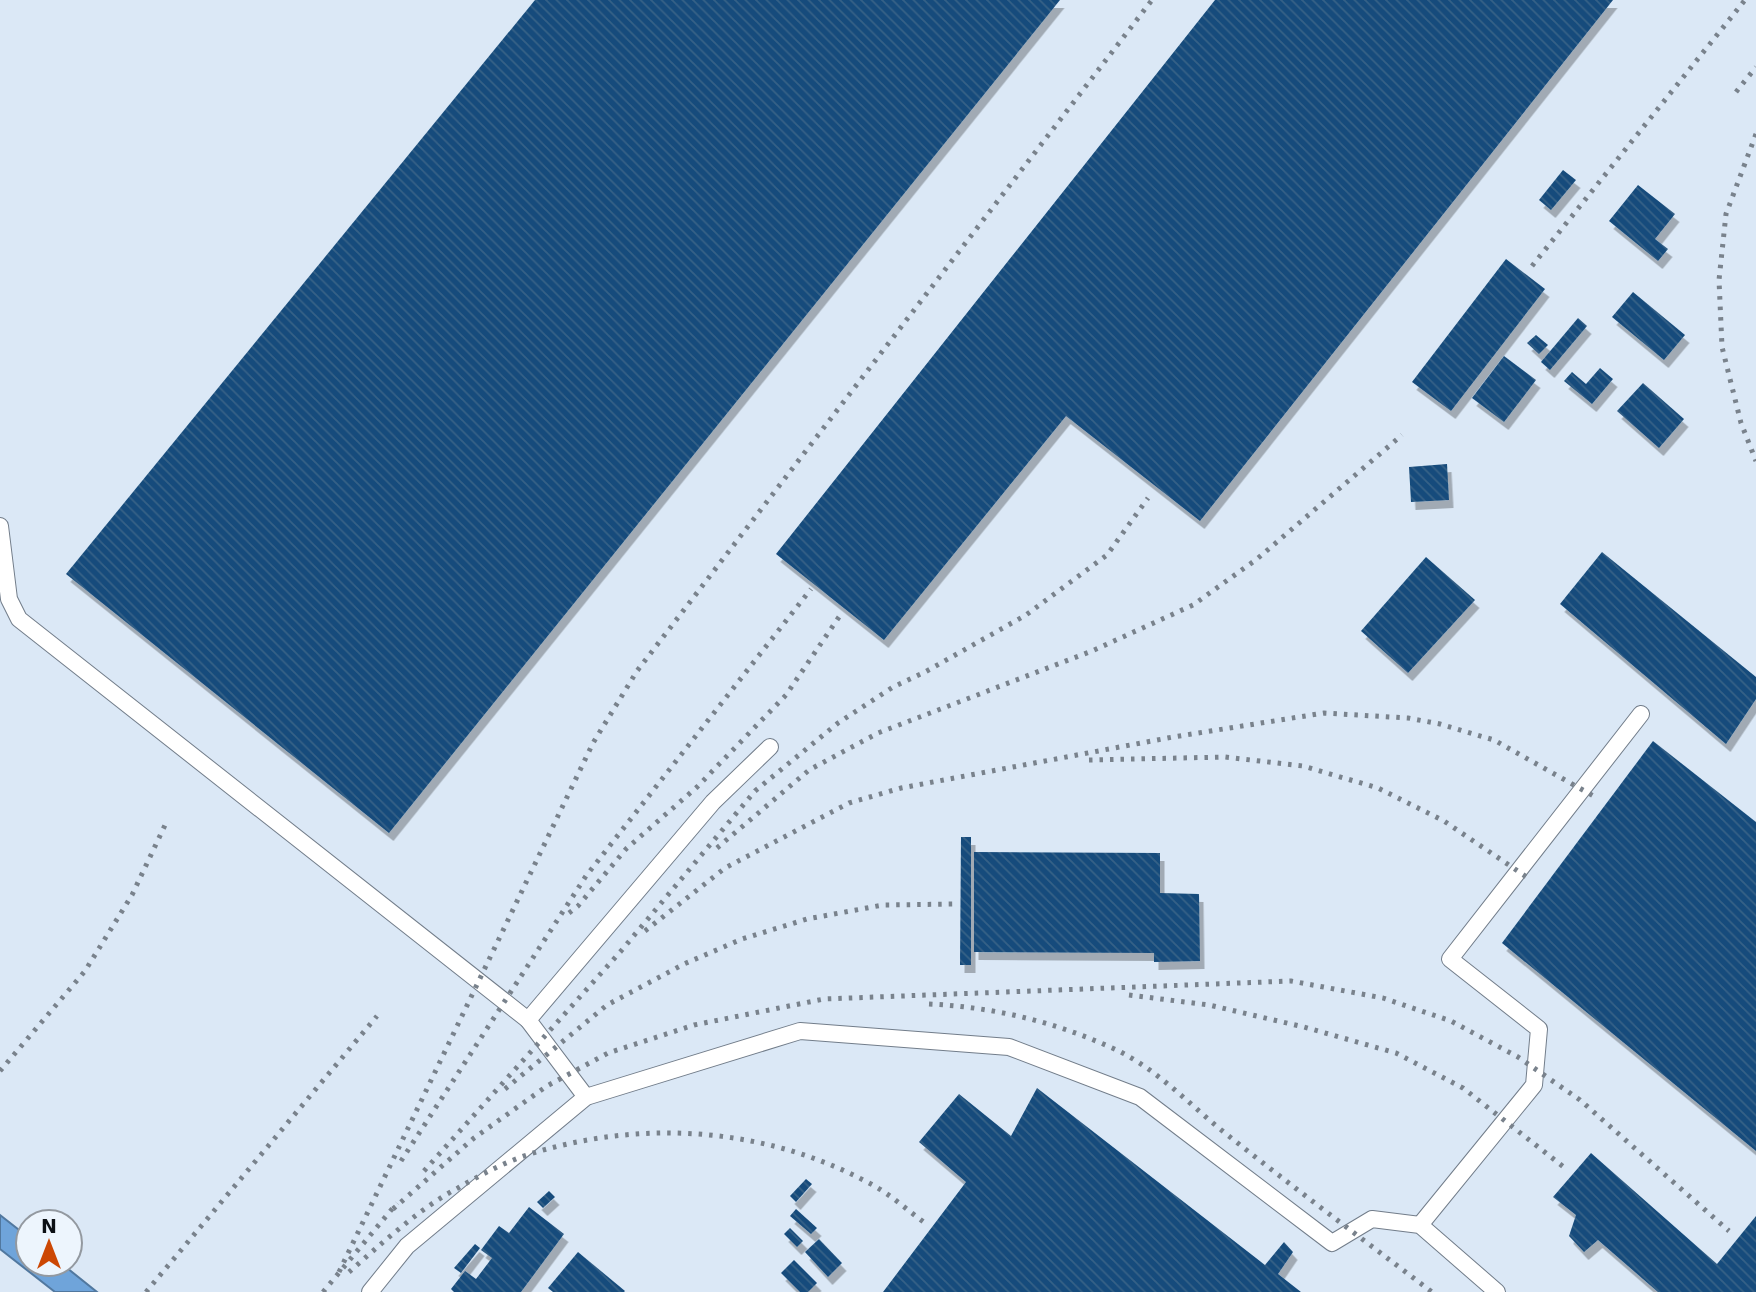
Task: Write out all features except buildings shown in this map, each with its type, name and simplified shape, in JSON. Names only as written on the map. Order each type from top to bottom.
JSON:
[{"type":"lane","points":[[0,526],[9,599],[19,619],[528,1020],[586,1097]]},
{"type":"lane","points":[[1420,1225],[1534,1085],[1539,1029],[1450,959],[1641,714]]},
{"type":"lane","points":[[528,1020],[713,802],[770,747]]},
{"type":"lane","points":[[370,1292],[407,1246],[586,1097],[800,1031],[1009,1047],[1140,1097],[1332,1244],[1372,1219],[1420,1225],[1497,1292]]},
{"type":"water","points":[[0,1215],[14,1226],[14,1260],[0,1249]]},
{"type":"water","points":[[37,1278],[80,1278],[97,1292],[55,1292]]},
{"type":"railway","points":[[339,1272],[593,743],[637,671],[1152,0]]},
{"type":"railway","points":[[1532,266],[1745,0]]},
{"type":"railway","points":[[1736,92],[1756,67]]},
{"type":"railway","points":[[1756,134],[1726,214],[1719,280],[1722,347],[1741,423],[1756,461]]},
{"type":"railway","points":[[717,848],[809,770],[878,733],[1092,651],[1193,605],[1257,559],[1402,435]]},
{"type":"railway","points":[[424,1171],[621,951],[755,791],[838,723],[893,687],[1026,615],[1107,555],[1148,498]]},
{"type":"railway","points":[[401,1161],[586,876],[811,589]]},
{"type":"railway","points":[[569,913],[626,849],[697,787],[786,695],[841,614]]},
{"type":"railway","points":[[645,931],[725,868],[849,803],[901,788],[1173,737],[1324,713],[1408,718],[1440,724],[1494,740],[1597,798]]},
{"type":"railway","points":[[1089,760],[1225,757],[1303,766],[1378,788],[1444,821],[1531,880]]},
{"type":"railway","points":[[0,1071],[85,971],[132,895],[166,823]]},
{"type":"railway","points":[[505,1089],[607,1005],[684,964],[742,939],[807,919],[883,905],[956,904]]},
{"type":"railway","points":[[393,1209],[474,1138],[547,1086],[608,1053],[694,1025],[824,999],[1291,981],[1383,998],[1451,1021],[1518,1057],[1580,1100],[1729,1231]]},
{"type":"railway","points":[[1129,995],[1209,1005],[1304,1027],[1396,1053],[1463,1088],[1565,1168]]},
{"type":"railway","points":[[929,1004],[976,1008],[1044,1023],[1110,1047],[1140,1063],[1246,1150],[1432,1292]]},
{"type":"railway","points":[[146,1292],[377,1016]]},
{"type":"railway","points":[[349,1272],[430,1205],[484,1174],[530,1154],[572,1143],[616,1136],[702,1134],[746,1140],[788,1150],[829,1164],[869,1183],[925,1223]]},
{"type":"railway","points":[[323,1292],[397,1203]]}]
